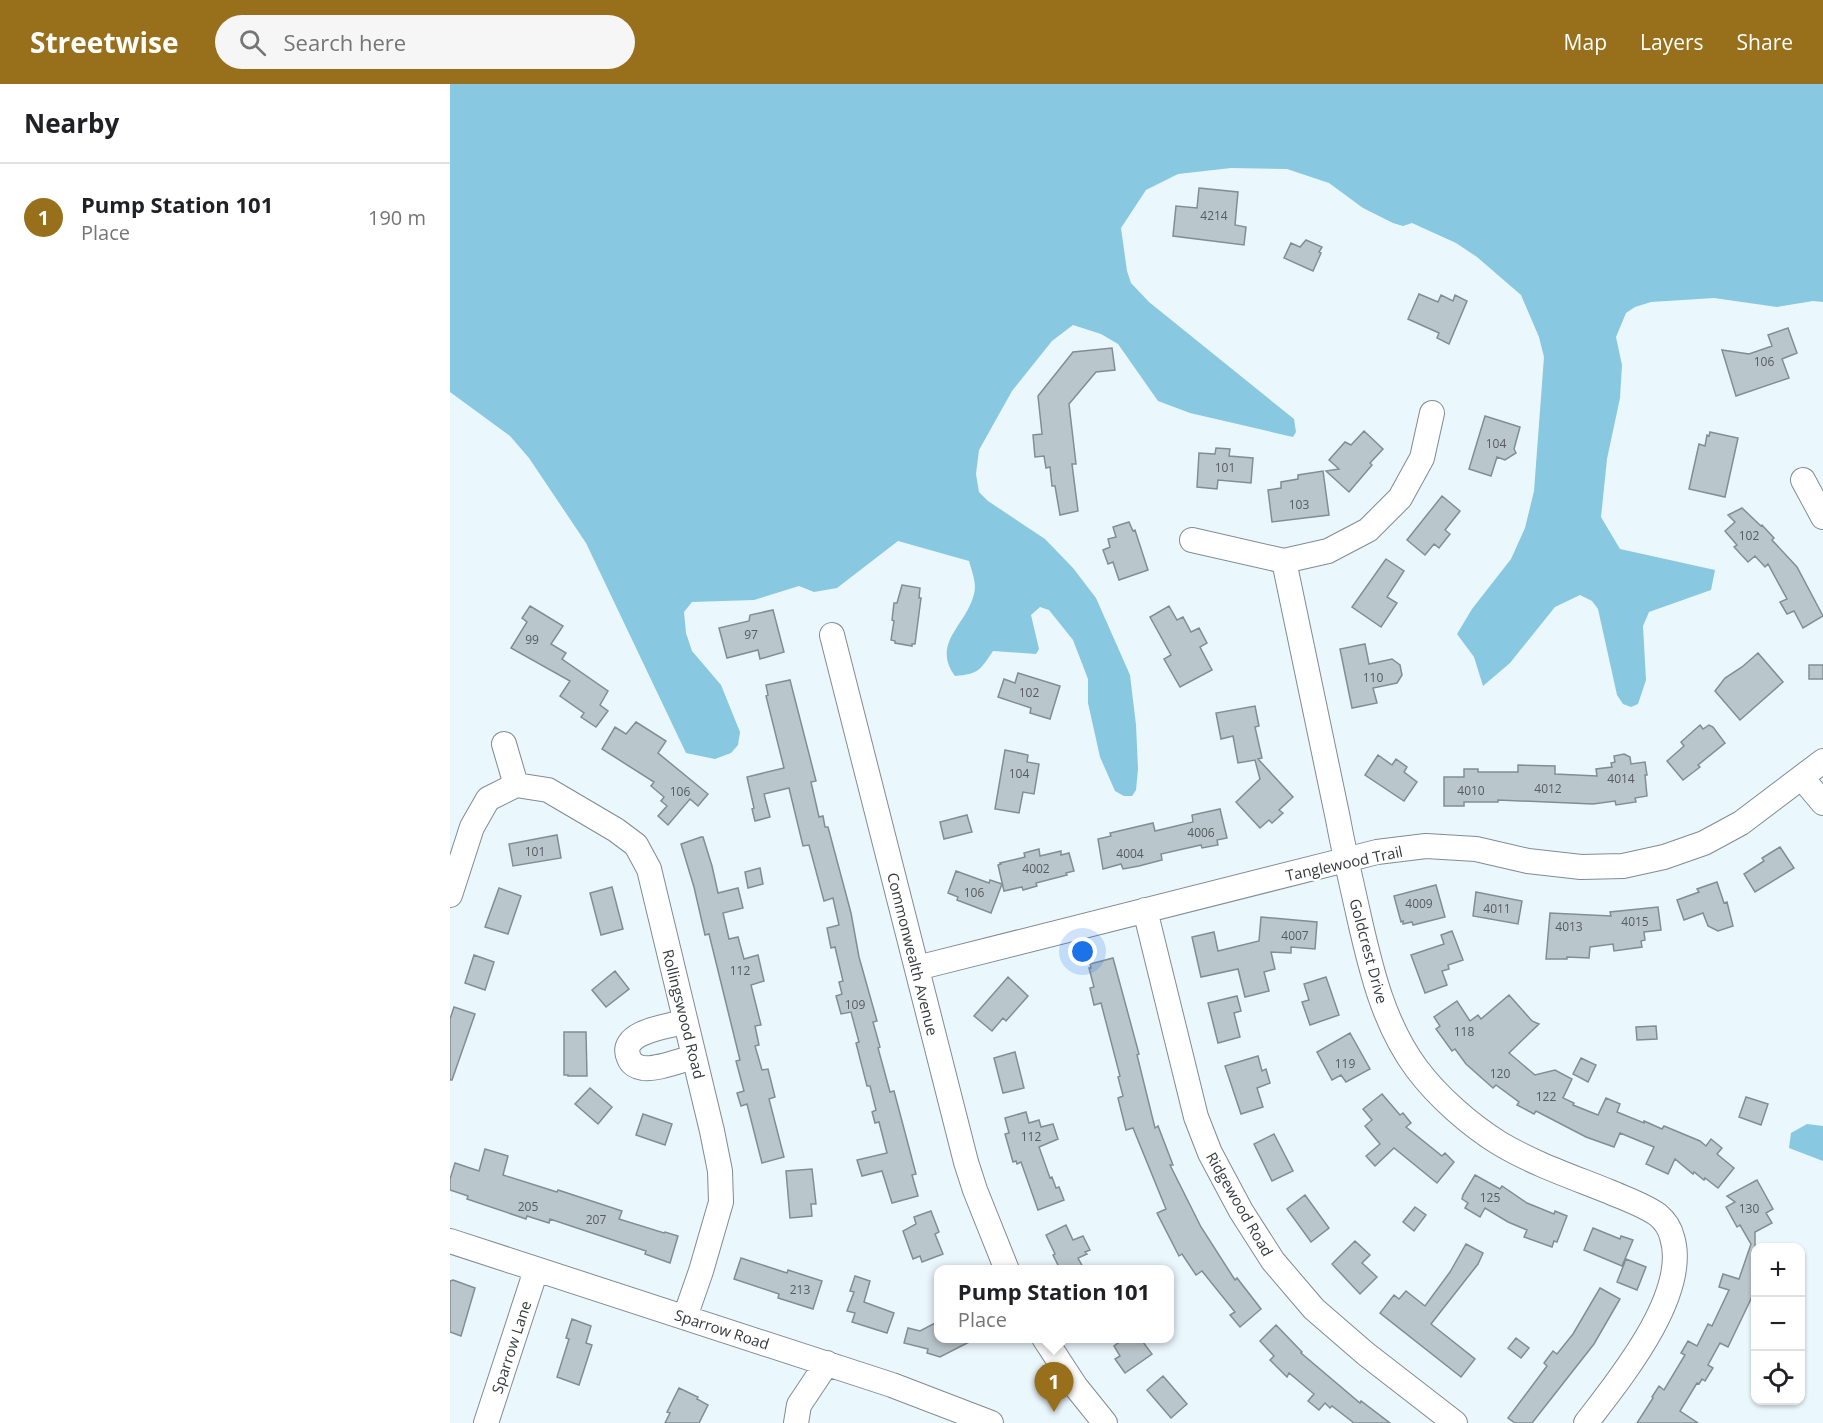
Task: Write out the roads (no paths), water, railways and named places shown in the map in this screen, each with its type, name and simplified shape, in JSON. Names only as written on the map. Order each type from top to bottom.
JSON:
[{"type":"street","points":[[1192,540],[1284,561],[1328,551],[1368,530],[1400,498],[1422,458],[1432,413]]},
{"type":"street","points":[[1803,480],[1823,517]]},
{"type":"street","name":"Goldcrest Drive","points":[[1284,561],[1346,860],[1376,986],[1392,1028],[1417,1070],[1476,1128],[1523,1156],[1635,1202],[1654,1213],[1669,1228],[1675,1251],[1672,1283],[1660,1312],[1623,1374],[1586,1423]]},
{"type":"street","name":"Commonwealth Avenue","points":[[832,635],[966,1162],[982,1209],[1005,1265]]},
{"type":"street","points":[[450,895],[472,828],[488,799],[516,785],[504,744]]},
{"type":"street","name":"Tanglewood Trail","points":[[917,968],[1377,852],[1426,846],[1476,849],[1528,861],[1581,867],[1623,866],[1664,857],[1704,843],[1741,823],[1823,761]]},
{"type":"street","points":[[1802,778],[1823,803]]},
{"type":"street","name":"Rollingswood Road","points":[[516,785],[548,790],[616,830],[636,845],[649,869],[718,1161],[721,1202],[685,1317]]},
{"type":"street","name":"Ridgewood Road","points":[[1144,910],[1196,1117],[1210,1153],[1240,1210],[1273,1261],[1314,1309],[1358,1347],[1455,1423]]},
{"type":"street","points":[[685,1022],[640,1033],[628,1046],[627,1054],[630,1061],[644,1068],[694,1057]]},
{"type":"street","name":"Sparrow Road","points":[[450,1241],[892,1385],[991,1423]]},
{"type":"street","name":"Sparrow Lane","points":[[486,1423],[536,1270]]},
{"type":"street","points":[[1047,1343],[1076,1387],[1105,1423]]},
{"type":"street","points":[[796,1423],[799,1405],[826,1363]]},
{"type":"water","points":[[450,84],[1823,84],[1823,302],[1813,301],[1777,307],[1714,298],[1651,302],[1635,307],[1626,313],[1616,337],[1622,365],[1620,398],[1607,459],[1601,517],[1620,549],[1715,570],[1711,590],[1649,612],[1643,626],[1646,680],[1638,704],[1631,707],[1623,704],[1617,695],[1598,609],[1592,601],[1580,595],[1555,607],[1510,663],[1483,686],[1474,657],[1457,634],[1472,609],[1511,559],[1525,528],[1534,491],[1544,357],[1539,337],[1521,295],[1477,257],[1456,243],[1412,223],[1403,226],[1393,223],[1363,208],[1329,183],[1287,169],[1231,168],[1178,174],[1146,190],[1121,228],[1131,283],[1149,302],[1294,419],[1296,432],[1293,437],[1190,413],[1158,401],[1118,344],[1101,334],[1073,325],[1052,341],[1012,391],[979,450],[976,474],[979,492],[988,501],[1045,539],[1073,568],[1096,598],[1130,675],[1138,769],[1136,790],[1132,796],[1124,796],[1115,791],[1100,757],[1088,703],[1088,679],[1073,640],[1049,610],[1040,607],[1031,615],[1039,649],[1036,654],[993,651],[978,670],[955,676],[949,664],[948,644],[974,594],[975,582],[969,561],[898,541],[837,588],[814,592],[799,586],[754,600],[692,602],[684,612],[686,633],[692,651],[721,685],[740,732],[738,745],[731,753],[715,759],[686,753],[586,543],[529,458],[510,436],[450,392]]},
{"type":"water","points":[[1807,1124],[1823,1126],[1823,1161],[1789,1148],[1791,1133]]},
{"type":"place","name":"Pump Station 101","points":[[1054,1412]]}]
